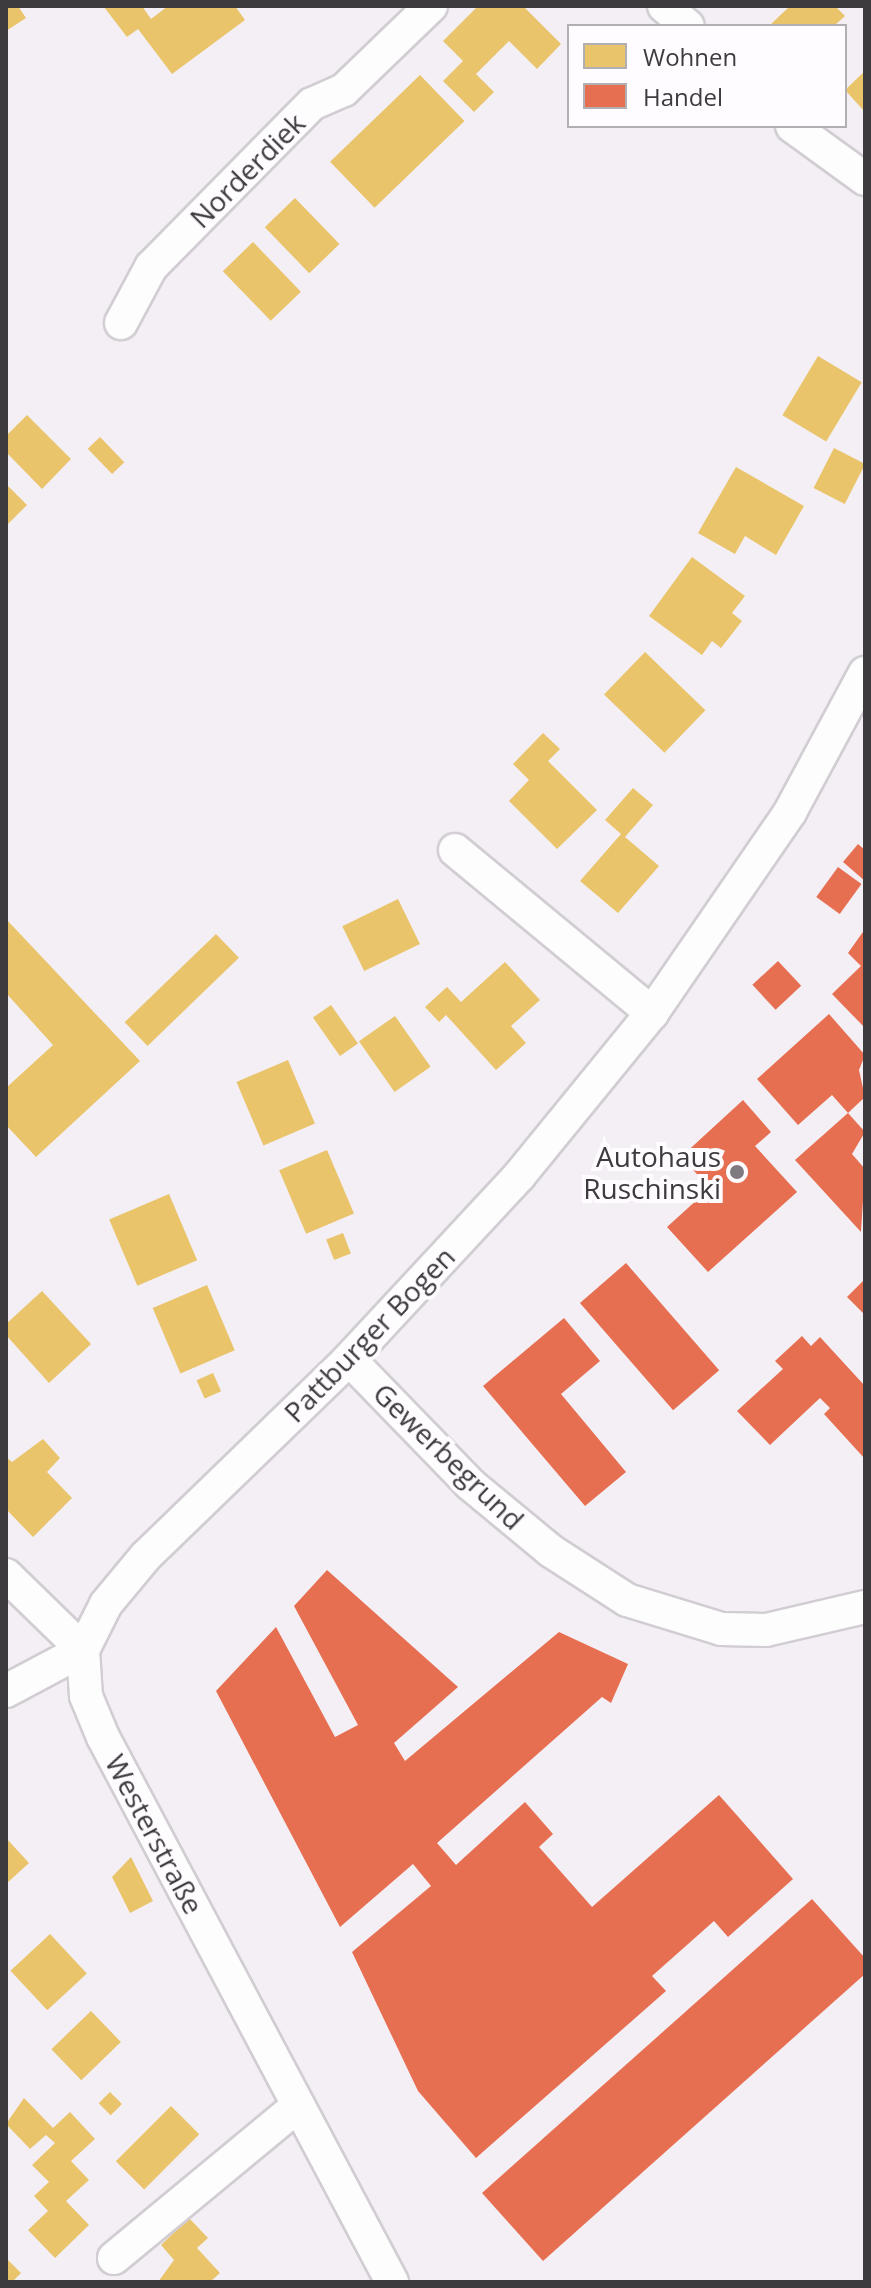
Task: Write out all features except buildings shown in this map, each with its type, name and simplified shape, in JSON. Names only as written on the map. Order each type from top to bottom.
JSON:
[{"type":"street","name":"Norderdiek","points":[[121,323],[161,256],[312,104],[344,90],[431,6]]},
{"type":"street","points":[[664,6],[686,24]]},
{"type":"street","points":[[795,128],[865,179]]},
{"type":"street","name":"Pattburger Bogen","points":[[83,1650],[106,1604],[146,1556],[349,1359],[519,1176],[652,1013],[790,812],[865,673]]},
{"type":"street","points":[[455,850],[652,1013]]},
{"type":"street","name":"Gewerbegrund","points":[[349,1359],[470,1484],[551,1551],[627,1600],[721,1629],[766,1630],[865,1607]]},
{"type":"street","points":[[6,1575],[83,1650],[6,1691]]},
{"type":"street","name":"Westerstraße","points":[[83,1650],[86,1696],[103,1737],[392,2282]]},
{"type":"street","points":[[114,2258],[298,2106]]},
{"type":"place","name":"Autohaus Ruschinski","points":[[737,1172]]}]
